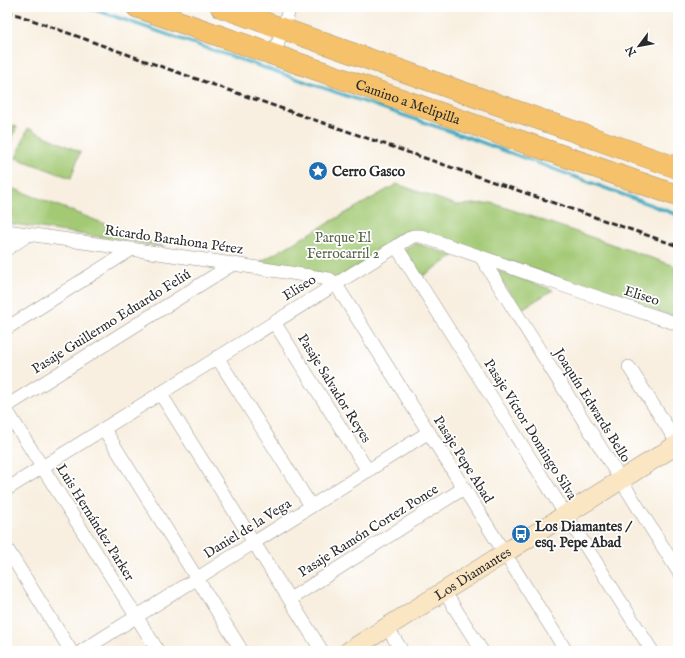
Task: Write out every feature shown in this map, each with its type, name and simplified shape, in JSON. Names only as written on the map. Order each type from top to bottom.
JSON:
[{"type":"main road","name":"Camino a Melipilla","points":[[137,7],[678,196]]},
{"type":"main road","name":"Camino a Melipilla","points":[[221,7],[282,30],[678,168]]},
{"type":"main road","points":[[414,103],[422,78]]},
{"type":"main road","points":[[645,185],[653,159]]},
{"type":"street","points":[[274,55],[290,7]]},
{"type":"street","name":"Ricardo Barahona Pérez","points":[[7,231],[329,279],[335,283]]},
{"type":"street","points":[[7,249],[28,235]]},
{"type":"street","name":"Eliseo","points":[[7,489],[335,283],[413,236],[421,236],[678,324]]},
{"type":"street","name":"Pasaje Víctor Domingo Silva","points":[[396,246],[652,651]]},
{"type":"street","points":[[7,328],[132,249]]},
{"type":"street","name":"Joaquín Edwards Bello","points":[[481,257],[678,571]]},
{"type":"street","name":"Pasaje Guillermo Eduardo Feliú","points":[[7,406],[233,264]]},
{"type":"street","name":"Pasaje Pepe Abad","points":[[335,283],[566,651]]},
{"type":"street","name":"Pasaje Salvador Reyes","points":[[274,322],[368,471]]},
{"type":"street","points":[[217,357],[311,506]]},
{"type":"street","points":[[629,366],[678,444]]},
{"type":"street","points":[[160,393],[322,651]]},
{"type":"street","name":"Luis Hernández Parker","points":[[7,411],[158,651]]},
{"type":"street","points":[[104,428],[242,651]]},
{"type":"street","name":"Daniel de la Vega","points":[[82,651],[429,432]]},
{"type":"street","name":"Los Diamantes","points":[[349,651],[678,444]]},
{"type":"street","name":"Pasaje Ramón Cortez Ponce","points":[[290,599],[464,488]]},
{"type":"street","points":[[7,549],[71,651]]},
{"type":"street","points":[[444,591],[482,651]]},
{"type":"street","points":[[387,627],[402,651]]},
{"type":"green space","points":[[7,123],[17,127],[7,150]]},
{"type":"green space","points":[[28,128],[80,152],[71,178],[16,158]]},
{"type":"green space","name":"Parque El Ferrocarril 2","points":[[397,184],[456,205],[492,203],[678,267],[678,318],[419,231],[338,278],[260,262]]},
{"type":"green space","points":[[7,186],[165,247],[7,223]]},
{"type":"green space","points":[[415,243],[454,256],[421,277],[403,250]]},
{"type":"green space","points":[[495,269],[553,290],[520,310]]},
{"type":"waterway","points":[[87,7],[470,138],[678,215]]},
{"type":"railway","points":[[7,11],[168,69],[678,246]]},
{"type":"place","name":"Cerro Gasco","points":[[318,171]]},
{"type":"place","name":"Los Diamantes / esq. Pepe Abad","points":[[521,534]]}]
